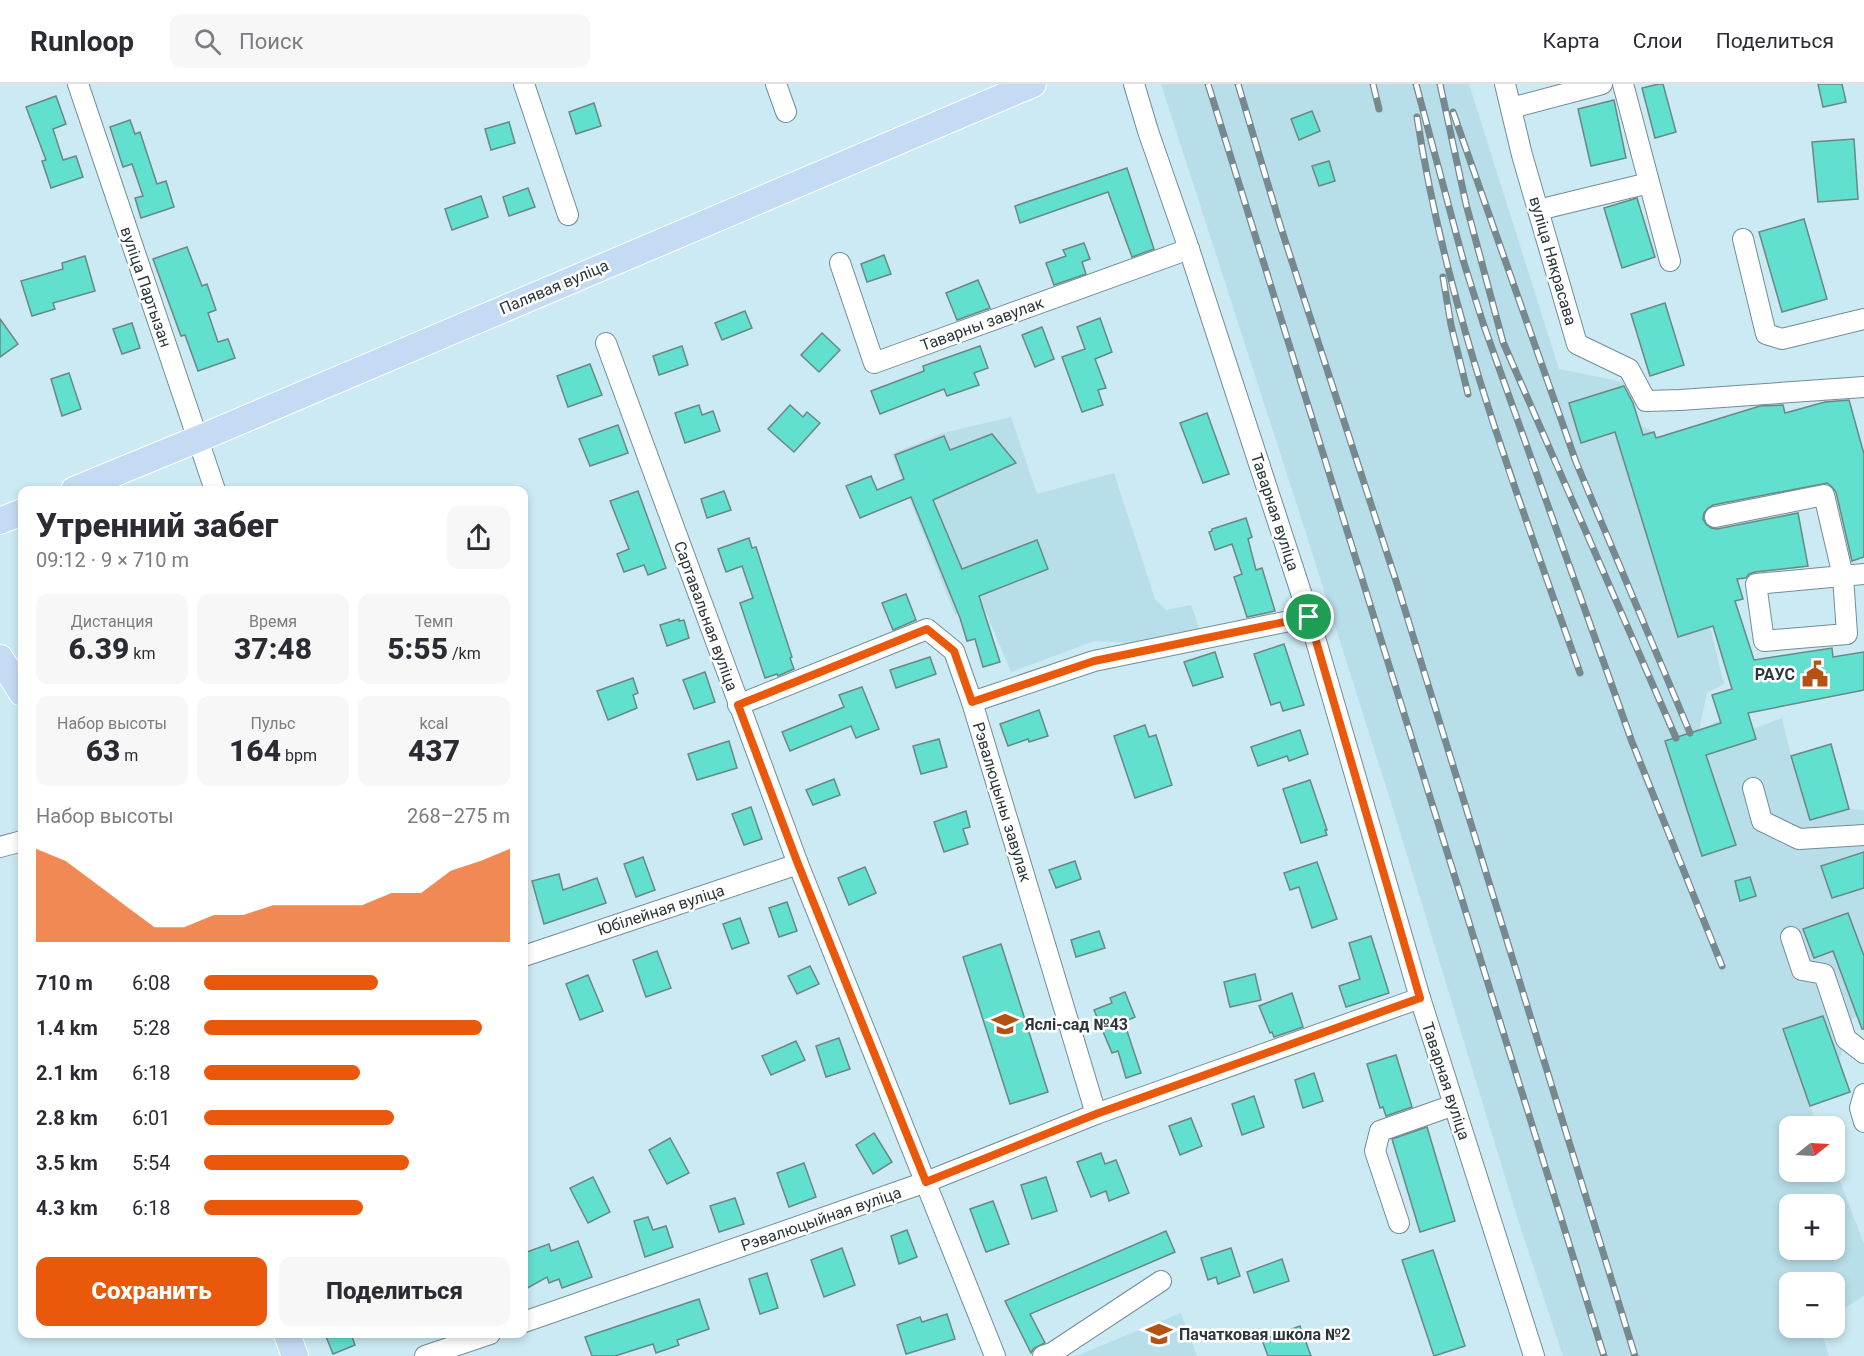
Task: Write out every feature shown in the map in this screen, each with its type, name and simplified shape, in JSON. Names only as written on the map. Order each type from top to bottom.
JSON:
[{"type":"main road","name":"Палявая вуліца","points":[[84,486],[198,440],[1033,84]]},
{"type":"main road","points":[[0,521],[18,514]]},
{"type":"main road","points":[[0,658],[18,687]]},
{"type":"main road","points":[[288,1338],[295,1356]]},
{"type":"street","name":"вуліца Партызан","points":[[78,84],[214,486]]},
{"type":"street","points":[[524,84],[568,215]]},
{"type":"street","points":[[776,84],[786,112]]},
{"type":"street","name":"Таварная вуліца","points":[[1134,84],[1309,617],[1420,998],[1534,1356]]},
{"type":"street","name":"вуліца Някрасава","points":[[1505,84],[1538,210],[1577,344],[1629,369],[1646,401],[1864,387]]},
{"type":"street","points":[[1511,108],[1602,84]]},
{"type":"street","points":[[1623,84],[1670,261]]},
{"type":"street","points":[[1538,210],[1649,183]]},
{"type":"street","points":[[1743,239],[1766,333],[1782,339],[1864,319]]},
{"type":"street","name":"Таварны завулак","points":[[840,264],[874,363],[1189,249]]},
{"type":"street","name":"Сартавальная вуліца","points":[[606,343],[798,864],[995,1356]]},
{"type":"street","points":[[1715,517],[1824,495],[1843,576],[1847,634],[1764,641],[1756,584],[1843,576],[1864,574]]},
{"type":"street","points":[[972,702],[1094,661],[1309,617]]},
{"type":"street","name":"Рэвалюцыны завулак","points":[[738,705],[927,629],[954,651],[972,702],[1096,1114]]},
{"type":"street","points":[[1753,788],[1762,821],[1799,838],[1864,835]]},
{"type":"street","points":[[0,847],[18,842]]},
{"type":"street","name":"Юбілейная вуліца","points":[[528,955],[798,864]]},
{"type":"street","points":[[1791,937],[1802,970],[1824,974],[1846,1040],[1864,1053]]},
{"type":"street","name":"Рэвалюцыйная вуліца","points":[[528,1321],[926,1182],[1096,1114],[1420,998]]},
{"type":"street","points":[[1864,1094],[1860,1108],[1864,1122]]},
{"type":"street","points":[[1399,1223],[1375,1150],[1380,1131],[1454,1105]]},
{"type":"street","points":[[1043,1356],[1052,1353],[1161,1281]]},
{"type":"street","points":[[425,1356],[478,1338]]},
{"type":"shaded area","points":[[1161,84],[1469,84],[1559,369],[1623,382],[1640,425],[1654,432],[1695,565],[1724,684],[1707,693],[1699,730],[1720,720],[1712,695],[1739,687],[1753,729],[1782,718],[1791,755],[1831,744],[1849,809],[1864,810],[1864,1014],[1853,1018],[1837,1068],[1850,1092],[1810,1106],[1814,1116],[1779,1116],[1779,1182],[1840,1182],[1845,1194],[1779,1194],[1779,1260],[1845,1260],[1845,1194],[1864,1244],[1864,1296],[1845,1308],[1845,1272],[1779,1272],[1779,1338],[1823,1338],[1829,1356],[1563,1356],[1520,1226],[1393,809]]},
{"type":"shaded area","points":[[1011,417],[1037,494],[1114,473],[1155,599],[1166,610],[1191,605],[1202,636],[1151,644],[1094,641],[1011,672],[982,603],[955,615],[892,454],[943,433]]},
{"type":"shaded area","name":"Пачатковая школа №2","points":[[1181,1313],[1197,1356],[1076,1356]]},
{"type":"building","points":[[1663,84],[1676,132],[1655,138],[1642,88]]},
{"type":"building","points":[[1818,84],[1842,84],[1846,102],[1823,107]]},
{"type":"building","points":[[56,96],[66,124],[53,129],[63,160],[76,156],[83,177],[51,188],[42,161],[46,160],[26,107]]},
{"type":"building","points":[[1614,100],[1626,158],[1591,166],[1578,109]]},
{"type":"building","points":[[594,103],[601,126],[576,134],[569,112]]},
{"type":"building","points":[[1312,111],[1320,131],[1299,140],[1291,119]]},
{"type":"building","points":[[130,120],[135,134],[140,132],[157,184],[166,181],[174,207],[141,218],[135,198],[143,196],[132,164],[123,167],[110,127]]},
{"type":"building","points":[[509,122],[515,143],[491,150],[485,129]]},
{"type":"building","points":[[1854,139],[1858,199],[1818,202],[1812,142]]},
{"type":"building","points":[[1329,161],[1335,181],[1319,186],[1312,166]]},
{"type":"building","points":[[1127,168],[1154,249],[1132,257],[1108,192],[1020,223],[1015,206]]},
{"type":"building","points":[[528,188],[535,207],[509,216],[503,197]]},
{"type":"building","points":[[481,196],[488,217],[452,230],[445,209]]},
{"type":"building","points":[[1637,198],[1655,257],[1622,268],[1604,208]]},
{"type":"building","points":[[1804,219],[1827,299],[1782,312],[1759,232]]},
{"type":"building","points":[[1084,243],[1090,259],[1082,262],[1086,274],[1054,285],[1046,263],[1066,256],[1063,250]]},
{"type":"building","points":[[187,247],[202,286],[207,284],[216,310],[208,313],[218,342],[228,339],[235,358],[198,371],[185,335],[181,336],[153,259]]},
{"type":"building","points":[[884,255],[891,274],[867,282],[861,264]]},
{"type":"building","points":[[85,256],[95,291],[53,303],[55,309],[32,316],[21,281],[63,269],[62,263]]},
{"type":"building","points":[[978,280],[990,308],[957,320],[946,293]]},
{"type":"building","points":[[1665,303],[1684,365],[1650,376],[1631,314]]},
{"type":"building","points":[[745,311],[752,328],[722,340],[715,323]]},
{"type":"building","points":[[1100,318],[1112,352],[1095,359],[1106,388],[1098,390],[1103,405],[1082,412],[1062,357],[1085,349],[1077,327]]},
{"type":"building","points":[[0,319],[18,344],[0,357]]},
{"type":"building","points":[[132,323],[140,348],[122,354],[113,329]]},
{"type":"building","points":[[1042,327],[1054,359],[1035,367],[1022,335]]},
{"type":"building","points":[[822,333],[840,350],[819,372],[801,355]]},
{"type":"building","points":[[682,346],[688,365],[659,375],[653,356]]},
{"type":"building","points":[[980,346],[988,368],[974,373],[979,385],[947,396],[944,389],[880,414],[871,391],[924,371],[923,366]]},
{"type":"building","points":[[590,364],[602,395],[568,407],[557,376]]},
{"type":"building","points":[[69,373],[81,409],[62,416],[51,379]]},
{"type":"building","points":[[1624,386],[1633,403],[1643,435],[1654,432],[1656,438],[1760,406],[1783,405],[1785,413],[1825,402],[1849,400],[1864,454],[1864,557],[1852,561],[1836,492],[1827,483],[1713,505],[1704,513],[1703,519],[1706,524],[1717,529],[1798,513],[1808,566],[1755,572],[1746,578],[1737,579],[1743,599],[1735,601],[1754,660],[1832,648],[1833,657],[1864,652],[1864,690],[1748,713],[1756,739],[1706,755],[1736,845],[1702,856],[1665,741],[1721,723],[1712,695],[1732,689],[1713,626],[1678,637],[1615,432],[1581,443],[1569,403]]},
{"type":"building","points":[[699,405],[702,415],[713,411],[720,431],[685,443],[675,413]]},
{"type":"building","points":[[790,405],[803,417],[807,412],[820,423],[794,452],[768,429]]},
{"type":"building","points":[[1207,413],[1229,474],[1203,483],[1180,423]]},
{"type":"building","points":[[618,425],[628,453],[590,466],[579,439]]},
{"type":"building","points":[[992,434],[1016,463],[933,500],[962,569],[1037,540],[1048,569],[979,596],[1000,662],[983,667],[975,639],[967,641],[960,618],[911,497],[860,518],[846,486],[871,476],[877,490],[904,479],[895,455],[944,436],[950,450]]},
{"type":"building","points":[[638,491],[666,568],[648,575],[644,565],[624,572],[617,554],[629,549],[610,501]]},
{"type":"building","points":[[724,491],[731,510],[707,518],[701,499]]},
{"type":"building","points":[[1246,518],[1252,537],[1248,539],[1256,570],[1262,568],[1275,611],[1247,617],[1234,577],[1242,574],[1232,544],[1215,550],[1209,532]]},
{"type":"building","points":[[749,538],[752,548],[756,547],[792,657],[790,658],[794,669],[778,676],[777,674],[765,678],[740,603],[753,598],[742,566],[726,572],[718,549]]},
{"type":"building","points":[[906,594],[916,620],[893,630],[882,603]]},
{"type":"building","points":[[679,619],[679,621],[684,620],[689,638],[667,646],[660,625]]},
{"type":"building","points":[[1284,644],[1304,705],[1283,711],[1280,702],[1271,705],[1254,654]]},
{"type":"building","points":[[1215,652],[1223,677],[1193,686],[1184,662]]},
{"type":"building","points":[[930,657],[936,674],[896,688],[890,670]]},
{"type":"building","points":[[705,672],[715,702],[694,709],[683,680]]},
{"type":"building","points":[[633,678],[638,693],[633,695],[637,708],[608,720],[597,691]]},
{"type":"building","points":[[862,687],[879,729],[856,738],[851,726],[790,751],[782,732],[844,707],[839,695]]},
{"type":"building","points":[[1039,710],[1048,736],[1029,742],[1028,739],[1008,746],[1000,724]]},
{"type":"building","points":[[1145,725],[1149,737],[1156,735],[1172,785],[1135,798],[1114,736]]},
{"type":"building","points":[[1300,730],[1308,754],[1289,761],[1287,756],[1258,766],[1251,747]]},
{"type":"building","points":[[939,739],[947,767],[921,774],[913,746]]},
{"type":"building","points":[[729,741],[737,768],[697,780],[688,754]]},
{"type":"building","points":[[1831,744],[1849,809],[1810,820],[1791,756]]},
{"type":"building","points":[[834,779],[840,795],[813,805],[806,790]]},
{"type":"building","points":[[1310,780],[1327,835],[1301,843],[1283,789]]},
{"type":"building","points":[[751,807],[762,839],[744,845],[732,814]]},
{"type":"building","points":[[966,811],[970,827],[963,829],[968,844],[944,852],[934,822]]},
{"type":"building","points":[[1864,852],[1864,888],[1832,898],[1821,866]]},
{"type":"building","points":[[643,857],[655,890],[636,897],[624,864]]},
{"type":"building","points":[[1075,861],[1081,879],[1056,888],[1049,870]]},
{"type":"building","points":[[1317,862],[1337,919],[1312,928],[1299,887],[1290,890],[1284,873]]},
{"type":"building","points":[[865,867],[876,893],[849,905],[838,878]]},
{"type":"building","points":[[559,874],[563,890],[597,878],[606,903],[544,924],[532,881]]},
{"type":"building","points":[[1750,877],[1756,896],[1740,901],[1735,881]]},
{"type":"building","points":[[787,902],[797,931],[779,937],[769,908]]},
{"type":"building","points":[[1848,913],[1864,956],[1864,1029],[1862,1029],[1833,951],[1814,958],[1803,929]]},
{"type":"building","points":[[740,918],[749,943],[732,949],[723,924]]},
{"type":"building","points":[[1099,931],[1105,948],[1076,957],[1071,940]]},
{"type":"building","points":[[1371,936],[1389,993],[1346,1007],[1339,986],[1360,979],[1349,943]]},
{"type":"building","name":"Яслі-сад №43","points":[[1001,944],[1048,1092],[1010,1104],[963,957]]},
{"type":"building","points":[[657,951],[671,988],[646,997],[633,960]]},
{"type":"building","points":[[810,966],[819,984],[797,994],[788,976]]},
{"type":"building","points":[[1255,974],[1261,1000],[1230,1007],[1224,982]]},
{"type":"building","points":[[588,975],[603,1011],[580,1020],[566,984]]},
{"type":"building","points":[[1125,992],[1135,1017],[1124,1022],[1141,1073],[1126,1078],[1118,1051],[1112,1053],[1094,1010],[1112,1003],[1110,998]]},
{"type":"building","points":[[1292,993],[1303,1027],[1274,1037],[1272,1032],[1270,1033],[1259,1006]]},
{"type":"building","points":[[1823,1016],[1850,1092],[1810,1106],[1783,1029]]},
{"type":"building","points":[[839,1038],[850,1069],[826,1077],[816,1046]]},
{"type":"building","points":[[796,1041],[805,1060],[771,1075],[762,1056]]},
{"type":"building","points":[[1396,1055],[1412,1107],[1386,1116],[1383,1107],[1380,1108],[1367,1064]]},
{"type":"building","points":[[1314,1073],[1323,1101],[1303,1108],[1295,1080]]},
{"type":"building","points":[[1254,1096],[1264,1127],[1242,1135],[1232,1104]]},
{"type":"building","points":[[1191,1118],[1202,1146],[1180,1155],[1169,1126]]},
{"type":"building","points":[[1427,1127],[1455,1221],[1420,1232],[1392,1139]]},
{"type":"building","points":[[874,1133],[892,1162],[873,1174],[856,1145]]},
{"type":"building","points":[[670,1138],[689,1173],[667,1184],[649,1150]]},
{"type":"building","points":[[1101,1153],[1105,1164],[1116,1160],[1129,1193],[1109,1201],[1106,1191],[1091,1197],[1077,1162]]},
{"type":"building","points":[[804,1163],[816,1197],[789,1207],[777,1173]]},
{"type":"building","points":[[593,1177],[610,1212],[588,1223],[570,1188]]},
{"type":"building","points":[[1046,1177],[1057,1211],[1032,1219],[1021,1185]]},
{"type":"building","points":[[735,1198],[744,1224],[719,1232],[710,1206]]},
{"type":"building","points":[[993,1201],[1009,1244],[986,1252],[970,1209]]},
{"type":"building","points":[[648,1217],[653,1230],[666,1226],[673,1247],[645,1257],[634,1221]]},
{"type":"building","points":[[907,1230],[917,1257],[899,1264],[891,1236]]},
{"type":"building","points":[[1166,1231],[1175,1252],[1030,1314],[1045,1343],[1034,1348],[1031,1353],[1005,1301]]},
{"type":"building","points":[[578,1241],[592,1277],[562,1288],[559,1279],[549,1283],[547,1277],[528,1288],[528,1252],[549,1244],[551,1251]]},
{"type":"building","points":[[842,1248],[855,1285],[824,1297],[811,1260]]},
{"type":"building","points":[[1231,1248],[1240,1276],[1218,1284],[1216,1277],[1208,1280],[1201,1258]]},
{"type":"building","points":[[1433,1250],[1465,1346],[1434,1356],[1402,1260]]},
{"type":"building","points":[[1282,1259],[1289,1281],[1254,1293],[1247,1272]]},
{"type":"building","points":[[767,1273],[778,1308],[760,1314],[749,1279]]},
{"type":"building","points":[[699,1299],[709,1329],[677,1340],[679,1345],[656,1353],[653,1344],[615,1356],[592,1356],[585,1337]]},
{"type":"building","points":[[947,1314],[955,1339],[906,1354],[897,1325],[920,1317],[922,1322]]},
{"type":"building","points":[[1300,1326],[1311,1356],[1268,1356],[1262,1340]]},
{"type":"building","points":[[327,1338],[352,1338],[355,1345],[333,1354]]},
{"type":"railway","points":[[1208,84],[1604,1356]]},
{"type":"railway","points":[[1238,84],[1281,228],[1397,584],[1635,1356]]},
{"type":"railway","points":[[1373,84],[1379,109]]},
{"type":"railway","points":[[1416,84],[1464,263],[1483,323],[1632,742],[1722,966]]},
{"type":"railway","points":[[1440,84],[1466,204],[1503,342],[1676,738]]},
{"type":"railway","points":[[1453,112],[1576,462],[1690,733]]},
{"type":"railway","points":[[1417,117],[1430,188],[1464,329],[1508,467],[1580,673]]},
{"type":"railway","points":[[1443,277],[1451,325],[1468,394]]},
{"type":"place","name":"РАУС","points":[[1815,674]]},
{"type":"place","name":"Яслі-сад №43","points":[[1005,1024]]},
{"type":"place","name":"Пачатковая школа №2","points":[[1159,1334]]},
{"type":"route","points":[[1309,617],[1420,998],[1096,1114],[926,1182],[798,864],[738,705],[927,629],[954,651],[972,702],[1094,661],[1309,617]]}]
